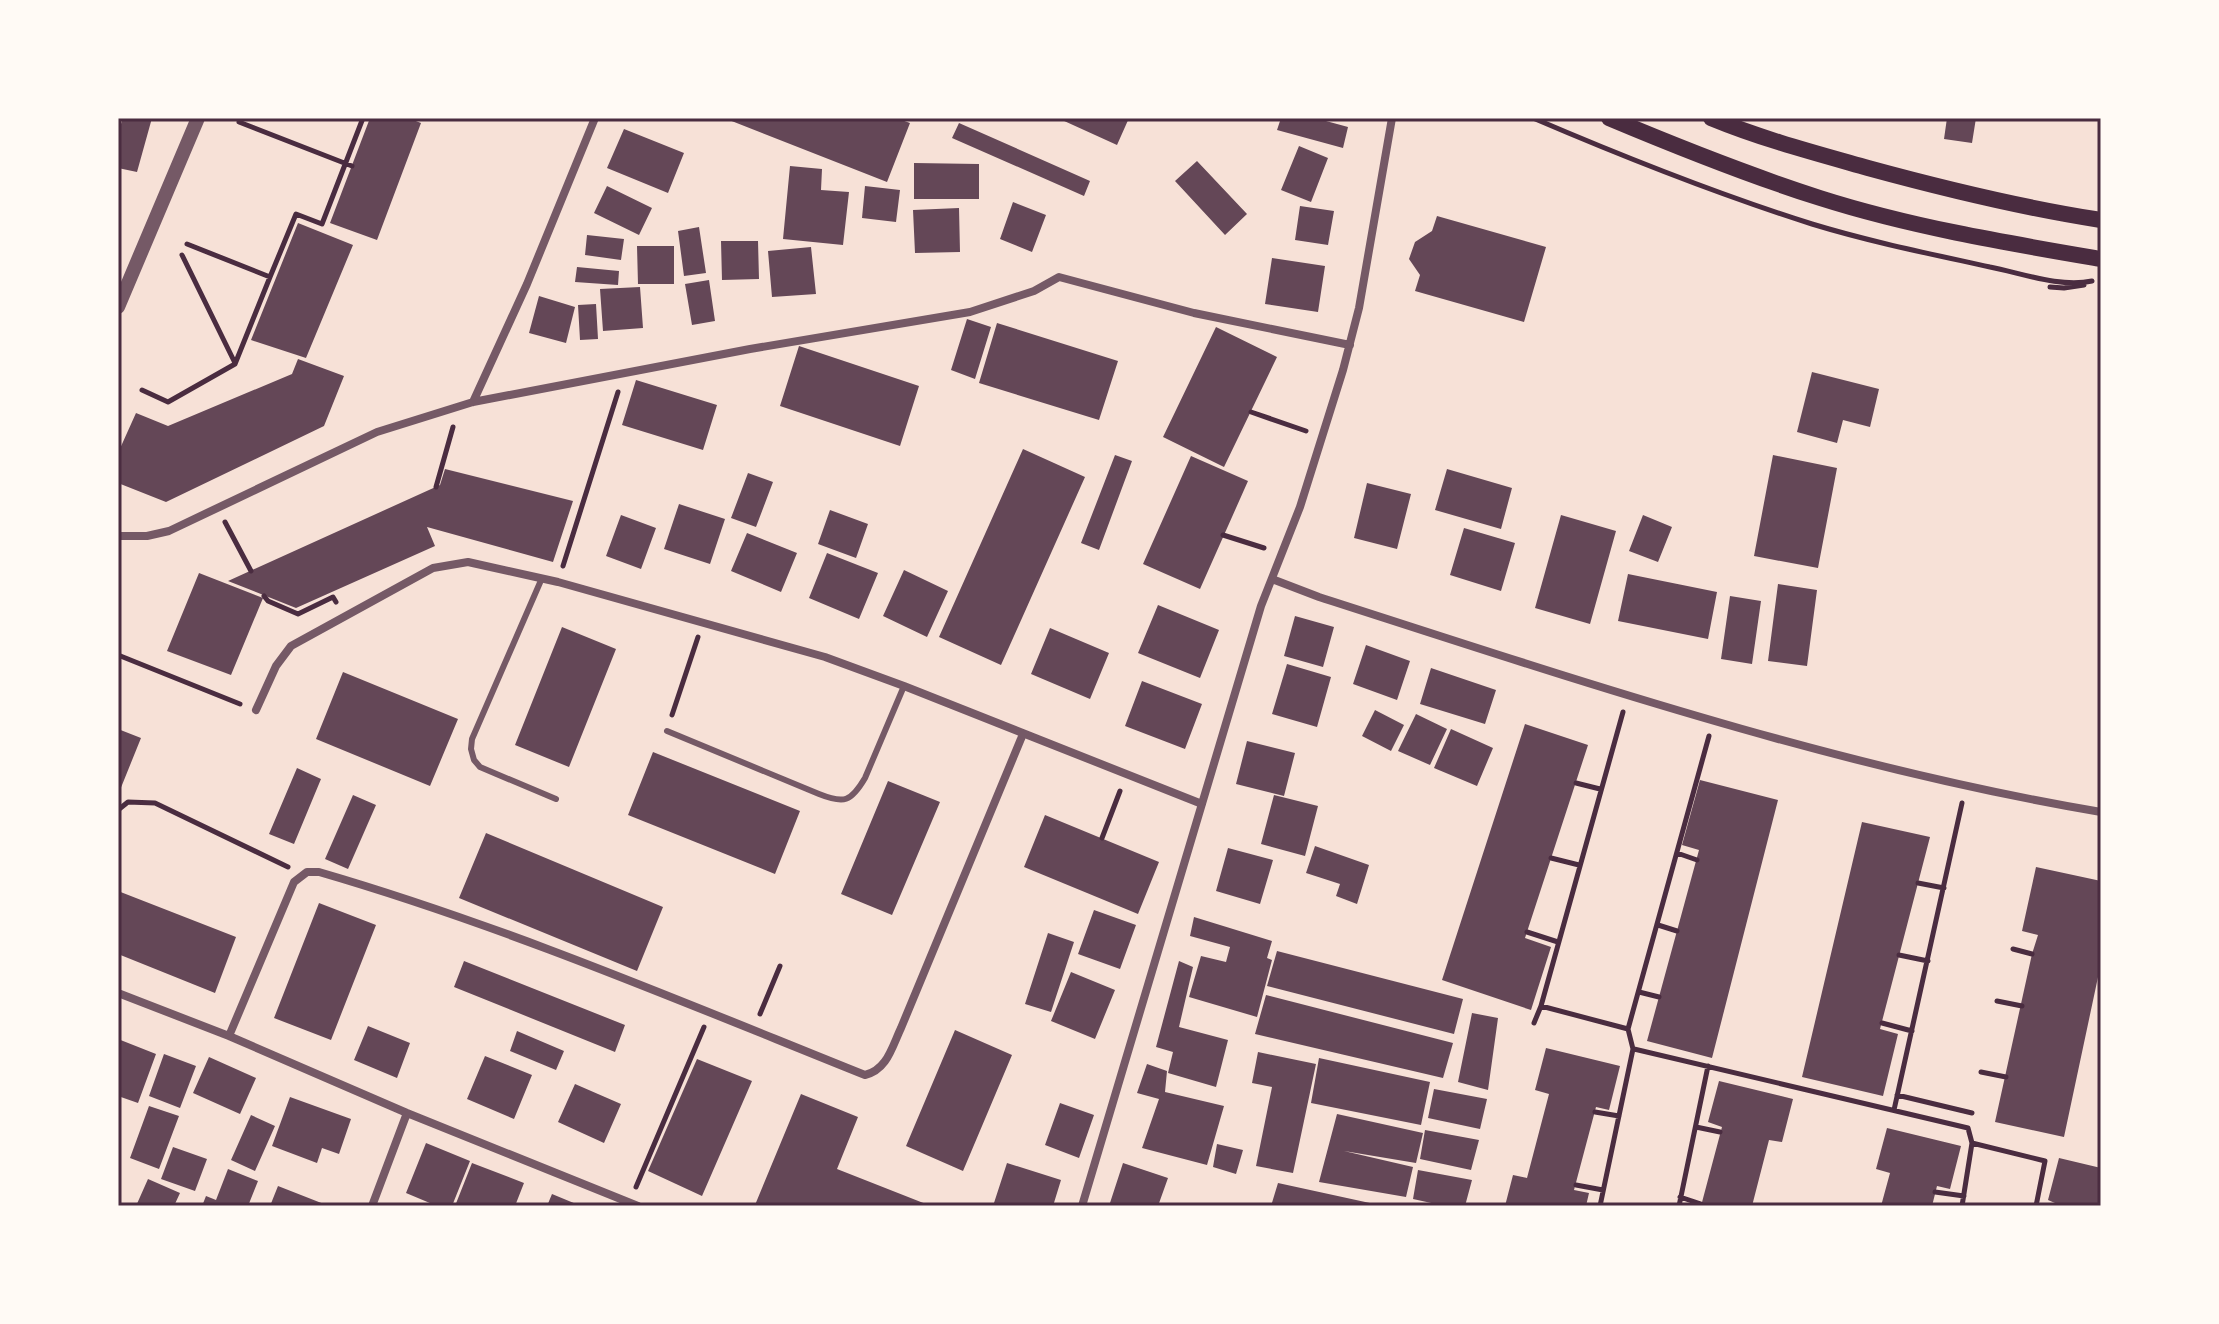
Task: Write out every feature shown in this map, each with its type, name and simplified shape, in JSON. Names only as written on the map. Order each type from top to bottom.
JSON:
[{"type":"main road","points":[[1609,118],[1716,162],[1823,199],[1955,232],[2101,259]]},
{"type":"main road","points":[[1711,118],[1820,155],[1939,187],[2101,220]]},
{"type":"street","points":[[118,307],[198,118]]},
{"type":"street","points":[[473,402],[527,284],[595,118]]},
{"type":"street","points":[[1082,1206],[1238,679],[1300,507],[1350,345],[1392,118]]},
{"type":"street","points":[[118,536],[147,536],[169,531],[377,432],[473,402],[970,312],[1034,291],[1059,277],[1194,313],[1350,345]]},
{"type":"street","points":[[256,710],[283,654],[291,646],[433,568],[468,562],[558,582],[825,657],[1202,804]]},
{"type":"street","points":[[1272,579],[1669,709],[2002,795],[2101,812]]},
{"type":"street","points":[[229,1036],[294,882],[303,874],[319,872],[392,893],[533,943],[865,1075],[880,1069],[901,1028],[1023,734]]},
{"type":"street","points":[[118,993],[634,1204]]},
{"type":"street","points":[[372,1206],[407,1113]]},
{"type":"lane","points":[[542,578],[485,707],[471,749],[480,767],[556,799]]},
{"type":"lane","points":[[667,731],[819,794],[835,800],[848,799],[857,792],[865,778],[904,686]]},
{"type":"path","points":[[142,390],[168,402],[235,364],[296,214],[322,224],[349,165],[363,118]]},
{"type":"path","points":[[239,122],[349,165]]},
{"type":"path","points":[[187,244],[270,277]]},
{"type":"path","points":[[182,255],[235,364]]},
{"type":"path","points":[[2056,281],[2101,282]]},
{"type":"path","points":[[2050,287],[2101,282]]},
{"type":"path","points":[[558,582],[624,373]]},
{"type":"path","points":[[436,487],[458,407]]},
{"type":"path","points":[[1251,412],[1307,431]]},
{"type":"path","points":[[218,508],[251,571]]},
{"type":"path","points":[[1223,535],[1267,549]]},
{"type":"path","points":[[264,596],[268,601],[298,614],[333,597],[344,617]]},
{"type":"path","points":[[667,731],[704,622]]},
{"type":"path","points":[[118,655],[256,710]]},
{"type":"path","points":[[1534,1023],[1623,710]]},
{"type":"path","points":[[1600,1206],[1633,1049],[1628,1029],[1709,735]]},
{"type":"path","points":[[1102,838],[1126,775]]},
{"type":"path","points":[[1576,783],[1600,789]]},
{"type":"path","points":[[1894,1110],[1963,801]]},
{"type":"path","points":[[118,810],[128,802],[155,803],[303,874]]},
{"type":"path","points":[[1677,853],[1697,860]]},
{"type":"path","points":[[1551,858],[1579,865]]},
{"type":"path","points":[[1918,883],[1944,888]]},
{"type":"path","points":[[1658,925],[1677,931]]},
{"type":"path","points":[[1527,932],[1558,942]]},
{"type":"path","points":[[2013,949],[2032,954]]},
{"type":"path","points":[[1899,955],[1928,961]]},
{"type":"path","points":[[754,1030],[780,966]]},
{"type":"path","points":[[1639,992],[1659,997]]},
{"type":"path","points":[[1997,1001],[2022,1006]]},
{"type":"path","points":[[1541,1006],[1628,1029]]},
{"type":"path","points":[[634,1204],[710,1013]]},
{"type":"path","points":[[1882,1023],[1912,1031]]},
{"type":"path","points":[[1633,1049],[1968,1128],[1972,1143],[1962,1206]]},
{"type":"path","points":[[1679,1206],[1708,1066]]},
{"type":"path","points":[[1981,1072],[2006,1077]]},
{"type":"path","points":[[1897,1095],[1972,1113]]},
{"type":"path","points":[[1595,1112],[1619,1116]]},
{"type":"path","points":[[1696,1127],[1720,1132]]},
{"type":"path","points":[[1972,1143],[2045,1161],[2036,1205],[2047,1206]]},
{"type":"path","points":[[1576,1185],[1603,1190]]},
{"type":"path","points":[[1935,1192],[1964,1196]]},
{"type":"path","points":[[1680,1197],[1701,1204]]},
{"type":"building","points":[[123,118],[152,118],[137,172],[118,168],[118,133]]},
{"type":"building","points":[[370,118],[408,118],[421,123],[377,240],[330,223]]},
{"type":"building","points":[[724,118],[896,118],[910,123],[887,182]]},
{"type":"building","points":[[1063,118],[1129,118],[1117,145]]},
{"type":"building","points":[[1281,118],[1315,118],[1348,127],[1343,148],[1277,130]]},
{"type":"building","points":[[1947,118],[1976,118],[1972,143],[1944,139]]},
{"type":"building","points":[[959,123],[1090,181],[1084,196],[952,138]]},
{"type":"building","points":[[624,129],[684,153],[668,193],[607,168]]},
{"type":"building","points":[[1299,146],[1328,158],[1311,202],[1281,190]]},
{"type":"building","points":[[1197,161],[1247,214],[1225,235],[1175,181]]},
{"type":"building","points":[[914,163],[979,164],[979,199],[914,199]]},
{"type":"building","points":[[790,166],[822,169],[821,190],[849,192],[843,245],[783,239]]},
{"type":"building","points":[[607,186],[652,208],[639,235],[594,213]]},
{"type":"building","points":[[865,186],[900,190],[896,222],[862,218]]},
{"type":"building","points":[[1013,202],[1046,215],[1032,252],[1000,239]]},
{"type":"building","points":[[1300,206],[1334,211],[1328,245],[1295,240]]},
{"type":"building","points":[[959,208],[960,252],[915,253],[913,210]]},
{"type":"building","points":[[1437,216],[1546,247],[1524,322],[1415,291],[1420,275],[1409,259],[1415,242],[1432,231]]},
{"type":"building","points":[[298,223],[353,245],[306,358],[251,340]]},
{"type":"building","points":[[699,227],[706,273],[684,276],[678,231]]},
{"type":"building","points":[[587,235],[624,239],[621,260],[585,255]]},
{"type":"building","points":[[721,241],[758,241],[759,279],[722,280]]},
{"type":"building","points":[[637,246],[674,246],[674,284],[638,284]]},
{"type":"building","points":[[811,247],[816,294],[772,297],[768,251]]},
{"type":"building","points":[[1272,258],[1325,266],[1318,312],[1265,304]]},
{"type":"building","points":[[577,267],[619,271],[618,285],[575,282]]},
{"type":"building","points":[[709,280],[715,321],[692,325],[685,284]]},
{"type":"building","points":[[640,287],[643,328],[603,331],[600,289]]},
{"type":"building","points":[[539,296],[575,307],[566,343],[529,333]]},
{"type":"building","points":[[596,304],[598,339],[580,340],[578,305]]},
{"type":"building","points":[[967,319],[991,327],[975,379],[951,370]]},
{"type":"building","points":[[997,323],[1118,361],[1099,420],[979,383]]},
{"type":"building","points":[[1216,327],[1277,357],[1224,467],[1163,437]]},
{"type":"building","points":[[799,346],[919,386],[900,446],[780,406]]},
{"type":"building","points":[[298,359],[344,376],[324,426],[166,502],[118,483],[118,453],[136,413],[168,426],[292,374]]},
{"type":"building","points":[[1812,372],[1879,389],[1870,427],[1843,420],[1837,443],[1797,432]]},
{"type":"building","points":[[636,380],[717,405],[703,450],[622,425]]},
{"type":"building","points":[[1023,449],[1085,477],[1001,665],[939,637]]},
{"type":"building","points":[[1115,455],[1132,461],[1099,550],[1081,543]]},
{"type":"building","points":[[1773,455],[1837,468],[1818,568],[1754,556]]},
{"type":"building","points":[[1191,456],[1248,481],[1200,589],[1143,564]]},
{"type":"building","points":[[445,469],[573,501],[553,562],[427,527],[435,546],[296,608],[228,581],[440,485]]},
{"type":"building","points":[[1447,469],[1512,488],[1501,529],[1435,510]]},
{"type":"building","points":[[748,473],[773,482],[756,527],[731,518]]},
{"type":"building","points":[[1367,483],[1411,494],[1397,549],[1354,538]]},
{"type":"building","points":[[679,504],[725,519],[710,564],[664,549]]},
{"type":"building","points":[[830,510],[868,524],[856,558],[818,544]]},
{"type":"building","points":[[621,515],[656,528],[641,569],[606,556]]},
{"type":"building","points":[[1561,515],[1616,531],[1590,624],[1535,608]]},
{"type":"building","points":[[1643,515],[1672,527],[1658,562],[1629,551]]},
{"type":"building","points":[[1464,528],[1515,543],[1501,591],[1450,575]]},
{"type":"building","points":[[747,533],[797,553],[781,592],[731,571]]},
{"type":"building","points":[[827,553],[878,573],[859,619],[809,598]]},
{"type":"building","points":[[904,570],[948,591],[927,637],[883,616]]},
{"type":"building","points":[[199,573],[263,598],[231,675],[167,651]]},
{"type":"building","points":[[1628,574],[1717,592],[1708,639],[1618,621]]},
{"type":"building","points":[[1778,584],[1817,590],[1807,666],[1768,661]]},
{"type":"building","points":[[1730,596],[1761,601],[1752,664],[1721,659]]},
{"type":"building","points":[[1158,605],[1219,630],[1200,678],[1138,653]]},
{"type":"building","points":[[1295,616],[1334,627],[1323,667],[1284,656]]},
{"type":"building","points":[[562,627],[616,649],[569,767],[515,745]]},
{"type":"building","points":[[1050,628],[1109,653],[1090,699],[1031,674]]},
{"type":"building","points":[[1366,645],[1410,661],[1397,700],[1353,684]]},
{"type":"building","points":[[1287,664],[1331,677],[1317,727],[1272,714]]},
{"type":"building","points":[[1431,668],[1496,690],[1485,724],[1420,704]]},
{"type":"building","points":[[343,672],[458,719],[430,786],[316,739]]},
{"type":"building","points":[[1142,681],[1202,704],[1185,749],[1125,726]]},
{"type":"building","points":[[1375,710],[1404,725],[1391,751],[1362,736]]},
{"type":"building","points":[[1416,714],[1447,729],[1430,765],[1398,751]]},
{"type":"building","points":[[1525,724],[1588,745],[1525,938],[1551,947],[1531,1010],[1442,980]]},
{"type":"building","points":[[118,729],[141,738],[118,795]]},
{"type":"building","points":[[1451,729],[1493,748],[1477,786],[1434,768]]},
{"type":"building","points":[[1247,741],[1295,753],[1284,796],[1236,784]]},
{"type":"building","points":[[653,752],[800,811],[775,874],[628,815]]},
{"type":"building","points":[[297,768],[321,779],[294,844],[269,834]]},
{"type":"building","points":[[1700,780],[1778,800],[1712,1058],[1647,1041],[1699,850],[1682,845]]},
{"type":"building","points":[[888,781],[940,802],[892,915],[841,894]]},
{"type":"building","points":[[353,795],[376,805],[348,869],[325,859]]},
{"type":"building","points":[[1274,795],[1318,806],[1305,856],[1261,844]]},
{"type":"building","points":[[1045,815],[1159,862],[1138,914],[1024,867]]},
{"type":"building","points":[[1862,822],[1930,837],[1880,1029],[1898,1034],[1883,1096],[1802,1077]]},
{"type":"building","points":[[486,833],[663,907],[637,971],[459,898]]},
{"type":"building","points":[[1315,846],[1369,865],[1357,904],[1336,896],[1340,884],[1306,873]]},
{"type":"building","points":[[1228,848],[1273,860],[1260,904],[1216,891]]},
{"type":"building","points":[[2036,867],[2101,881],[2101,963],[2064,1137],[1995,1122],[2038,935],[2022,931]]},
{"type":"building","points":[[118,891],[236,937],[215,993],[118,954]]},
{"type":"building","points":[[319,903],[376,925],[331,1040],[274,1018]]},
{"type":"building","points":[[1094,910],[1136,925],[1120,969],[1078,954]]},
{"type":"building","points":[[1194,917],[1272,941],[1267,958],[1272,960],[1257,1017],[1189,997],[1201,956],[1226,962],[1230,947],[1190,936]]},
{"type":"building","points":[[1048,933],[1074,942],[1051,1012],[1025,1004]]},
{"type":"building","points":[[1277,951],[1463,999],[1454,1034],[1267,986]]},
{"type":"building","points":[[464,961],[625,1025],[615,1052],[454,987]]},
{"type":"building","points":[[1179,961],[1193,967],[1179,1027],[1228,1040],[1216,1087],[1168,1073],[1173,1052],[1156,1047]]},
{"type":"building","points":[[1071,972],[1115,990],[1095,1039],[1051,1021]]},
{"type":"building","points":[[1266,995],[1453,1043],[1443,1078],[1255,1034]]},
{"type":"building","points":[[1472,1013],[1498,1018],[1488,1090],[1458,1082]]},
{"type":"building","points":[[368,1026],[410,1043],[397,1078],[354,1060]]},
{"type":"building","points":[[955,1030],[1012,1055],[963,1171],[906,1146]]},
{"type":"building","points":[[517,1031],[564,1051],[556,1070],[510,1051]]},
{"type":"building","points":[[118,1039],[156,1054],[138,1103],[118,1096]]},
{"type":"building","points":[[1546,1048],[1620,1066],[1609,1110],[1596,1107],[1574,1190],[1589,1193],[1586,1206],[1505,1206],[1513,1175],[1527,1178],[1549,1094],[1535,1090]]},
{"type":"building","points":[[1258,1052],[1316,1064],[1293,1173],[1256,1166],[1272,1087],[1252,1083]]},
{"type":"building","points":[[164,1054],[196,1066],[180,1108],[149,1096]]},
{"type":"building","points":[[485,1056],[532,1075],[514,1119],[467,1099]]},
{"type":"building","points":[[209,1057],[256,1078],[240,1114],[193,1093]]},
{"type":"building","points":[[1319,1058],[1430,1082],[1421,1125],[1311,1103]]},
{"type":"building","points":[[697,1059],[752,1081],[702,1196],[648,1171]]},
{"type":"building","points":[[1147,1064],[1167,1071],[1165,1092],[1224,1106],[1207,1165],[1142,1148],[1159,1099],[1137,1093]]},
{"type":"building","points":[[1719,1081],[1793,1099],[1782,1142],[1769,1140],[1752,1206],[1701,1206],[1722,1127],[1708,1122]]},
{"type":"building","points":[[575,1084],[621,1104],[604,1143],[558,1122]]},
{"type":"building","points":[[1434,1089],[1487,1099],[1480,1129],[1428,1118]]},
{"type":"building","points":[[801,1094],[858,1117],[837,1169],[931,1206],[755,1205]]},
{"type":"building","points":[[290,1097],[351,1119],[339,1154],[322,1148],[317,1163],[272,1146]]},
{"type":"building","points":[[1060,1103],[1094,1115],[1079,1158],[1045,1145]]},
{"type":"building","points":[[149,1106],[179,1116],[159,1169],[130,1158]]},
{"type":"building","points":[[1337,1114],[1423,1133],[1416,1163],[1344,1151],[1413,1167],[1406,1197],[1319,1182]]},
{"type":"building","points":[[251,1115],[275,1126],[255,1171],[231,1160]]},
{"type":"building","points":[[1887,1128],[1961,1146],[1950,1189],[1937,1186],[1932,1206],[1881,1206],[1890,1173],[1876,1169]]},
{"type":"building","points":[[1425,1130],[1479,1140],[1471,1170],[1420,1159]]},
{"type":"building","points":[[426,1143],[470,1161],[452,1206],[437,1206],[406,1193]]},
{"type":"building","points":[[1217,1144],[1243,1150],[1236,1174],[1213,1167]]},
{"type":"building","points":[[173,1147],[207,1159],[195,1191],[161,1179]]},
{"type":"building","points":[[2059,1158],[2101,1168],[2101,1206],[2062,1206],[2048,1200]]},
{"type":"building","points":[[472,1163],[524,1183],[515,1206],[455,1206]]},
{"type":"building","points":[[1007,1163],[1061,1180],[1053,1206],[993,1206]]},
{"type":"building","points":[[1123,1163],[1168,1178],[1158,1206],[1109,1206]]},
{"type":"building","points":[[228,1169],[258,1181],[248,1206],[202,1206],[206,1196],[216,1200]]},
{"type":"building","points":[[1418,1170],[1472,1180],[1465,1206],[1445,1206],[1413,1199]]},
{"type":"building","points":[[148,1179],[180,1193],[174,1206],[136,1206]]},
{"type":"building","points":[[1278,1183],[1379,1205],[1271,1206]]},
{"type":"building","points":[[278,1186],[329,1206],[270,1206]]},
{"type":"building","points":[[552,1194],[581,1206],[547,1206]]}]
